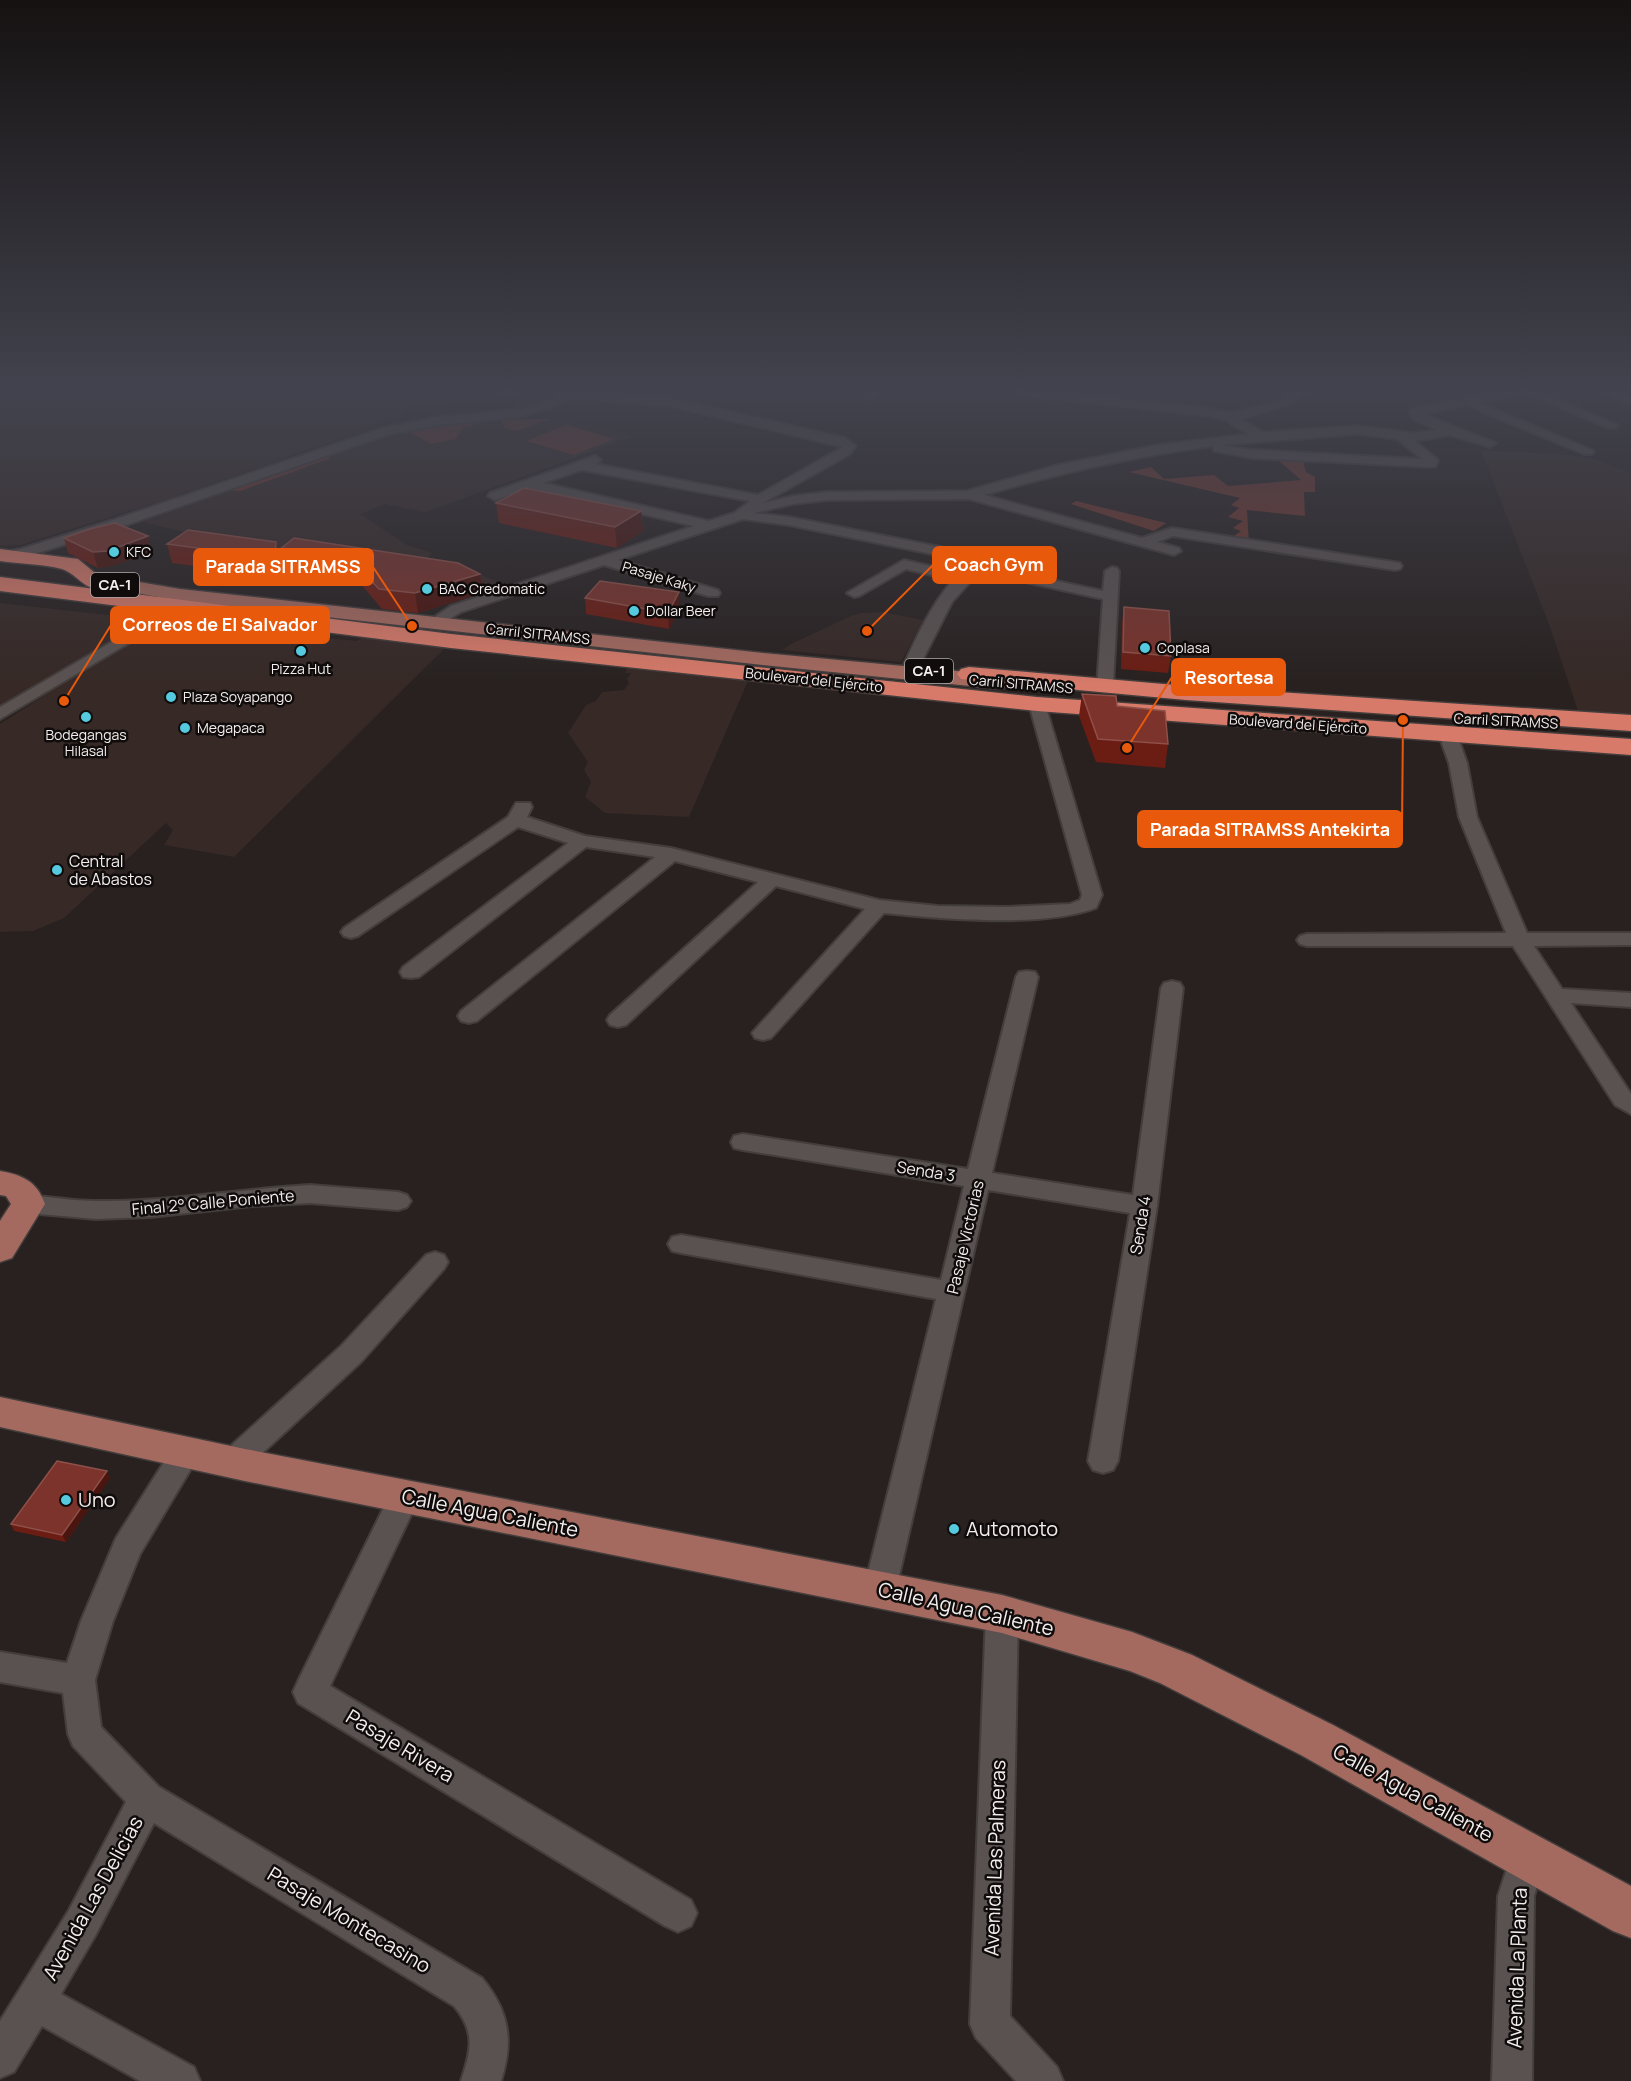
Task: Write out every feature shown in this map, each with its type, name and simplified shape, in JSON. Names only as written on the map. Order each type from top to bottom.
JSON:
[{"type":"highway","points":[[2,561],[70,564],[96,583]]},
{"type":"highway","name":"Boulevard del Ejército","points":[[2,561],[96,583],[230,594],[910,669],[1456,713],[1631,723]]},
{"type":"highway","name":"Boulevard del Ejército","points":[[0,584],[188,602],[230,615],[452,641],[1037,704],[1448,735],[1631,745]]},
{"type":"main road","name":"Carril SITRAMSS","points":[[127,586],[188,602],[1026,685],[1434,717],[1631,728]]},
{"type":"main road","name":"Carril SITRAMSS","points":[[230,615],[255,615],[334,623],[972,693],[1631,745]]},
{"type":"main road","points":[[0,1183],[20,1188],[26,1194],[28,1204],[0,1249]]},
{"type":"main road","name":"Calle Agua Caliente","points":[[0,1412],[239,1464],[1002,1614],[1132,1652],[1176,1669],[1317,1740],[1631,1913]]},
{"type":"street","points":[[2,561],[212,490]]},
{"type":"street","points":[[495,496],[512,490]]},
{"type":"street","points":[[555,490],[708,526]]},
{"type":"street","points":[[712,490],[760,499]]},
{"type":"street","points":[[743,514],[760,499],[776,490]]},
{"type":"street","points":[[969,495],[986,490]]},
{"type":"street","points":[[441,618],[456,609],[743,514],[792,500],[827,496],[969,495],[1174,550]]},
{"type":"street","points":[[743,514],[950,553],[973,560],[977,566],[998,573],[1108,596]]},
{"type":"street","points":[[1143,542],[1172,532],[1395,566]]},
{"type":"street","points":[[70,564],[58,554],[59,550],[77,536]]},
{"type":"street","name":"Pasaje Kaky","points":[[605,561],[713,593]]},
{"type":"street","points":[[854,593],[904,564],[962,578]]},
{"type":"street","points":[[910,669],[942,604],[962,578],[977,566]]},
{"type":"street","points":[[1105,686],[1108,596],[1112,571]]},
{"type":"street","points":[[0,714],[188,602]]},
{"type":"street","points":[[351,932],[519,813],[582,841],[671,854],[879,906],[938,912],[1007,913],[1073,910],[1089,904],[1092,895],[1082,853],[1037,704]]},
{"type":"street","points":[[1448,735],[1458,763],[1468,817],[1519,939],[1623,1100],[1631,1106]]},
{"type":"street","points":[[411,972],[582,841]]},
{"type":"street","points":[[469,1016],[671,854]]},
{"type":"street","points":[[618,1020],[772,879]]},
{"type":"street","points":[[763,1033],[879,906]]},
{"type":"street","points":[[1307,940],[1631,939]]},
{"type":"street","name":"Pasaje Victorias","points":[[880,1589],[1027,977]]},
{"type":"street","name":"Senda 4","points":[[1103,1461],[1144,1206],[1172,988]]},
{"type":"street","points":[[1556,995],[1631,1000]]},
{"type":"street","name":"Senda 3","points":[[743,1142],[1144,1206]]},
{"type":"street","name":"Final 2° Calle Poniente","points":[[28,1204],[96,1210],[310,1194],[398,1201]]},
{"type":"street","points":[[681,1244],[952,1292]]},
{"type":"street","points":[[239,1464],[351,1354],[435,1262]]},
{"type":"street","name":"Avenida Las Delicias","points":[[0,2058],[82,1923],[147,1799],[85,1734],[78,1680],[97,1621],[127,1548],[186,1452]]},
{"type":"street","name":"Pasaje Rivera","points":[[405,1496],[310,1692],[678,1912]]},
{"type":"street","name":"Avenida Las Palmeras","points":[[1002,1614],[990,2024],[1043,2081]]},
{"type":"street","points":[[0,1667],[78,1680]]},
{"type":"street","name":"Pasaje Montecasino","points":[[147,1799],[468,1992],[486,2016],[489,2031],[487,2064],[481,2081]]},
{"type":"street","name":"Avenida La Planta","points":[[1512,2081],[1516,1896],[1528,1857]]},
{"type":"street","points":[[35,2001],[180,2081]]},
{"type":"shaded area","points":[[0,490],[193,490],[20,545],[0,546]]},
{"type":"shaded area","points":[[232,490],[486,490],[426,512],[384,504],[360,514],[407,545],[432,553],[427,558],[466,569],[516,589],[498,595],[471,582],[265,552],[143,522]]},
{"type":"shaded area","points":[[1206,490],[1315,490],[1315,492],[1304,492],[1305,516],[1247,510],[1249,544],[1230,539],[1241,531],[1233,528],[1243,521],[1228,517],[1239,508],[1231,505],[1240,498]]},
{"type":"shaded area","points":[[1497,490],[1631,490],[1631,714],[1578,711],[1550,627]]},
{"type":"shaded area","points":[[1076,501],[1166,523],[1154,531],[1071,504]]},
{"type":"shaded area","points":[[0,603],[118,616],[131,620],[135,627],[133,631],[0,712]]},
{"type":"shaded area","points":[[882,612],[923,620],[901,662],[782,650],[851,616]]},
{"type":"shaded area","points":[[178,624],[357,641],[365,635],[449,644],[234,857],[164,845],[173,830],[166,823],[64,918],[33,931],[0,932],[0,724],[130,640],[154,628]]},
{"type":"shaded area","points":[[627,668],[748,681],[689,817],[605,813],[585,797],[591,782],[584,770],[588,762],[568,733],[586,705],[596,701],[602,692],[624,690],[629,683],[627,679],[631,673],[625,673]]},
{"type":"building","points":[[520,490],[535,490],[641,511],[615,527],[496,503]]},
{"type":"building","points":[[115,523],[148,536],[108,551],[93,552],[64,538],[90,529]]},
{"type":"building","points":[[188,530],[276,542],[275,553],[294,538],[458,563],[480,574],[415,593],[379,589],[355,563],[275,554],[274,558],[167,544]]},
{"type":"building","points":[[600,581],[679,592],[668,613],[585,598]]},
{"type":"building","points":[[1124,607],[1169,611],[1171,656],[1123,652]]},
{"type":"building","points":[[1082,694],[1116,696],[1117,706],[1165,711],[1168,744],[1098,739]]},
{"type":"building","name":"Uno","points":[[57,1461],[107,1471],[62,1535],[11,1524]]},
{"type":"place","name":"KFC","points":[[114,552]]},
{"type":"place","name":"BAC Credomatic","points":[[427,589]]},
{"type":"place","name":"Dollar Beer","points":[[634,611]]},
{"type":"place","name":"Parada SITRAMSS","points":[[412,626]]},
{"type":"place","name":"Coach Gym","points":[[867,631]]},
{"type":"place","name":"Coplasa","points":[[1145,648]]},
{"type":"place","name":"Pizza Hut","points":[[301,651]]},
{"type":"place","name":"Plaza Soyapango","points":[[171,697]]},
{"type":"place","name":"Correos de El Salvador","points":[[64,701]]},
{"type":"place","name":"Bodegangas Hilasal","points":[[86,717]]},
{"type":"place","name":"Parada SITRAMSS Antekirta","points":[[1403,720]]},
{"type":"place","name":"Megapaca","points":[[185,728]]},
{"type":"place","name":"Resortesa","points":[[1127,748]]},
{"type":"place","name":"Central de Abastos","points":[[57,870]]},
{"type":"place","name":"Uno","points":[[66,1500]]},
{"type":"place","name":"Automoto","points":[[954,1529]]}]
